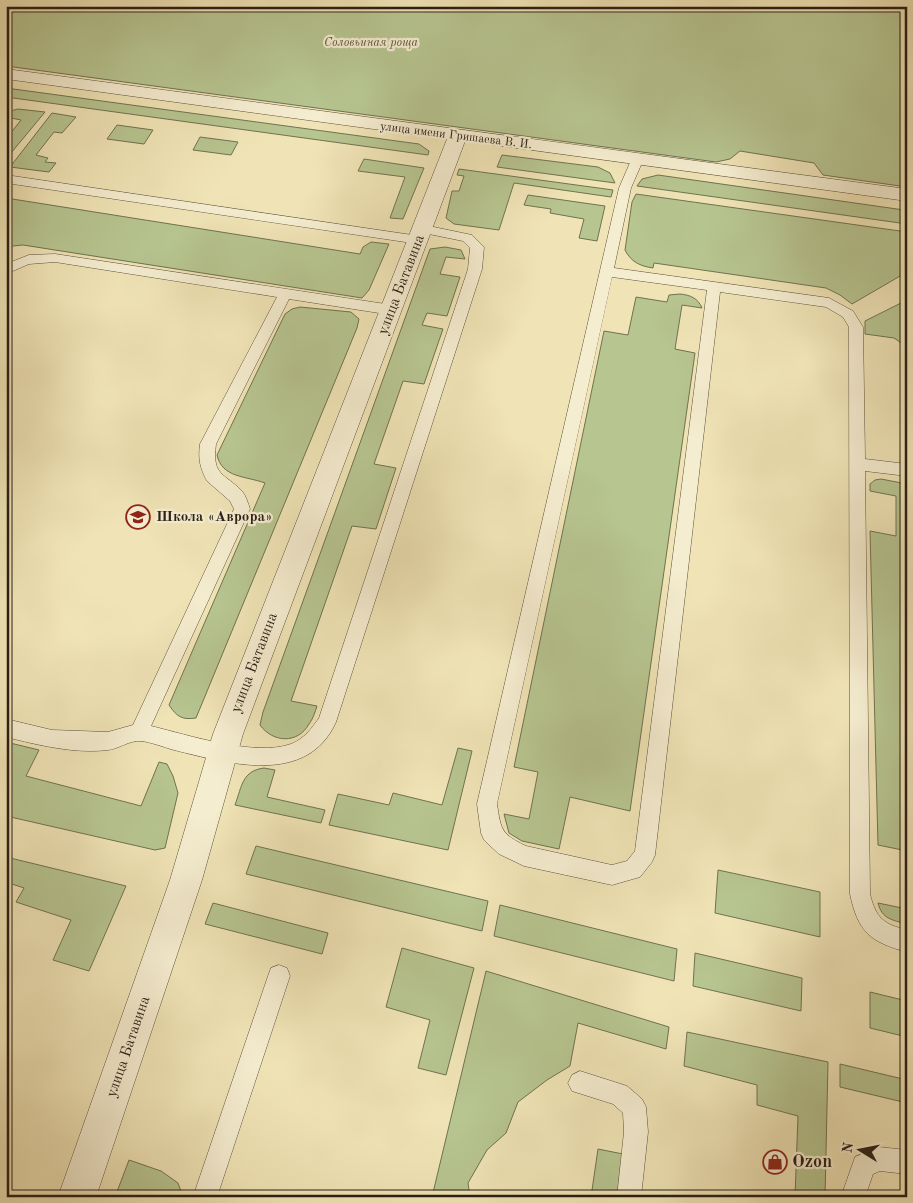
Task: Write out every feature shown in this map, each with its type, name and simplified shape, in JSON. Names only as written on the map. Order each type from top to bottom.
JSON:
[{"type":"street","name":"улица имени Гришаева В. И.","points":[[6,74],[907,195]]},
{"type":"street","name":"улица Батавина","points":[[77,1197],[186,880],[228,734],[458,136]]},
{"type":"lane","points":[[638,158],[625,188],[608,272],[487,804],[491,833],[506,847],[524,856],[612,875],[633,870],[644,854],[714,288]]},
{"type":"lane","points":[[6,179],[421,234],[467,238],[477,247],[475,269],[328,722],[315,739],[298,751],[275,757],[222,753],[139,732],[108,741],[52,739],[6,728]]},
{"type":"lane","points":[[6,270],[17,262],[32,258],[55,258],[392,310]]},
{"type":"lane","points":[[608,272],[829,303],[848,314],[856,327],[860,894],[864,912],[872,927],[886,936],[907,941]]},
{"type":"lane","points":[[139,732],[242,509],[237,497],[213,477],[206,460],[208,444],[285,294]]},
{"type":"lane","points":[[858,464],[907,470]]},
{"type":"lane","points":[[205,1197],[279,976]]},
{"type":"lane","points":[[580,1083],[619,1094],[634,1107],[636,1132],[629,1197]]},
{"type":"lane","points":[[853,1197],[864,1166],[880,1158],[907,1162]]},
{"type":"green space","name":"Соловьиная роща","points":[[6,6],[907,6],[907,187],[823,175],[814,163],[740,151],[730,159],[716,162],[6,66]]},
{"type":"green space","points":[[6,88],[419,144],[429,151],[428,155],[6,97]]},
{"type":"green space","points":[[18,109],[45,112],[6,159],[6,139],[21,120],[6,117],[6,112]]},
{"type":"green space","points":[[52,113],[76,117],[62,133],[54,132],[36,155],[48,158],[45,162],[56,163],[49,172],[10,167]]},
{"type":"green space","points":[[117,125],[153,130],[144,144],[107,139]]},
{"type":"green space","points":[[200,137],[238,142],[231,155],[193,150]]},
{"type":"green space","points":[[502,155],[598,167],[610,173],[615,183],[497,167]]},
{"type":"green space","points":[[364,159],[424,168],[403,219],[390,218],[405,177],[358,171]]},
{"type":"green space","points":[[459,169],[613,190],[611,197],[514,183],[499,230],[454,224],[446,218],[452,191],[459,191],[464,176],[457,175]]},
{"type":"green space","points":[[658,175],[904,210],[907,211],[907,224],[637,186],[642,179]]},
{"type":"green space","points":[[636,194],[907,232],[907,272],[852,304],[826,288],[654,263],[653,268],[644,266],[636,263],[625,250],[632,202]]},
{"type":"green space","points":[[528,195],[605,206],[597,241],[579,238],[584,219],[550,213],[551,209],[524,205]]},
{"type":"green space","points":[[6,198],[360,254],[363,247],[371,242],[389,244],[369,290],[362,298],[23,245],[13,246],[6,253]]},
{"type":"green space","points":[[445,247],[461,250],[465,259],[446,257],[440,274],[460,277],[447,316],[427,313],[422,325],[443,329],[424,384],[403,381],[374,464],[396,468],[376,529],[352,526],[291,701],[317,706],[313,718],[299,735],[285,739],[278,738],[265,731],[260,725],[263,712],[430,249]]},
{"type":"green space","points":[[680,294],[693,298],[702,308],[682,305],[675,349],[695,353],[630,811],[570,797],[559,849],[522,841],[509,833],[504,814],[529,819],[538,772],[514,767],[604,331],[628,335],[636,297],[667,302],[669,295]]},
{"type":"green space","points":[[907,300],[907,347],[894,338],[865,334],[865,321]]},
{"type":"green space","points":[[300,307],[351,312],[359,319],[357,328],[196,718],[183,718],[177,715],[169,705],[265,483],[229,472],[220,463],[217,455],[285,314],[292,309]]},
{"type":"green space","points":[[881,479],[907,484],[907,851],[878,845],[870,531],[896,536],[896,496],[870,491],[870,484],[875,480]]},
{"type":"green space","points":[[6,742],[39,750],[26,776],[141,806],[159,762],[167,764],[178,793],[165,848],[155,850],[6,816]]},
{"type":"green space","points":[[458,748],[472,751],[448,850],[329,825],[338,794],[389,805],[393,793],[442,805]]},
{"type":"green space","points":[[264,768],[275,770],[267,797],[325,810],[321,823],[235,805],[241,786],[247,776],[251,772]]},
{"type":"green space","points":[[256,846],[488,901],[482,931],[246,874]]},
{"type":"green space","points":[[6,857],[126,886],[89,971],[53,960],[71,920],[16,902],[24,888],[6,882]]},
{"type":"green space","points":[[718,870],[820,892],[820,937],[715,913]]},
{"type":"green space","points":[[213,903],[328,933],[322,954],[205,924]]},
{"type":"green space","points":[[878,903],[907,909],[907,924],[885,916]]},
{"type":"green space","points":[[500,905],[677,949],[674,981],[494,936]]},
{"type":"green space","points":[[402,948],[474,968],[446,1075],[418,1068],[430,1020],[386,1007]]},
{"type":"green space","points":[[695,953],[802,978],[801,1011],[693,986]]},
{"type":"green space","points":[[486,971],[669,1027],[666,1049],[578,1023],[570,1066],[547,1080],[518,1102],[506,1133],[487,1150],[468,1183],[470,1197],[432,1197]]},
{"type":"green space","points":[[870,992],[907,1001],[907,1037],[870,1028]]},
{"type":"green space","points":[[687,1032],[828,1062],[825,1197],[795,1197],[798,1116],[757,1105],[757,1085],[684,1066]]},
{"type":"green space","points":[[840,1064],[907,1080],[907,1103],[840,1087]]},
{"type":"green space","points":[[598,1149],[623,1154],[617,1197],[591,1197]]},
{"type":"green space","points":[[129,1160],[161,1171],[178,1183],[183,1197],[115,1197]]},
{"type":"place","name":"Школа «Аврора»","points":[[138,517]]},
{"type":"place","name":"Ozon","points":[[775,1162]]}]
